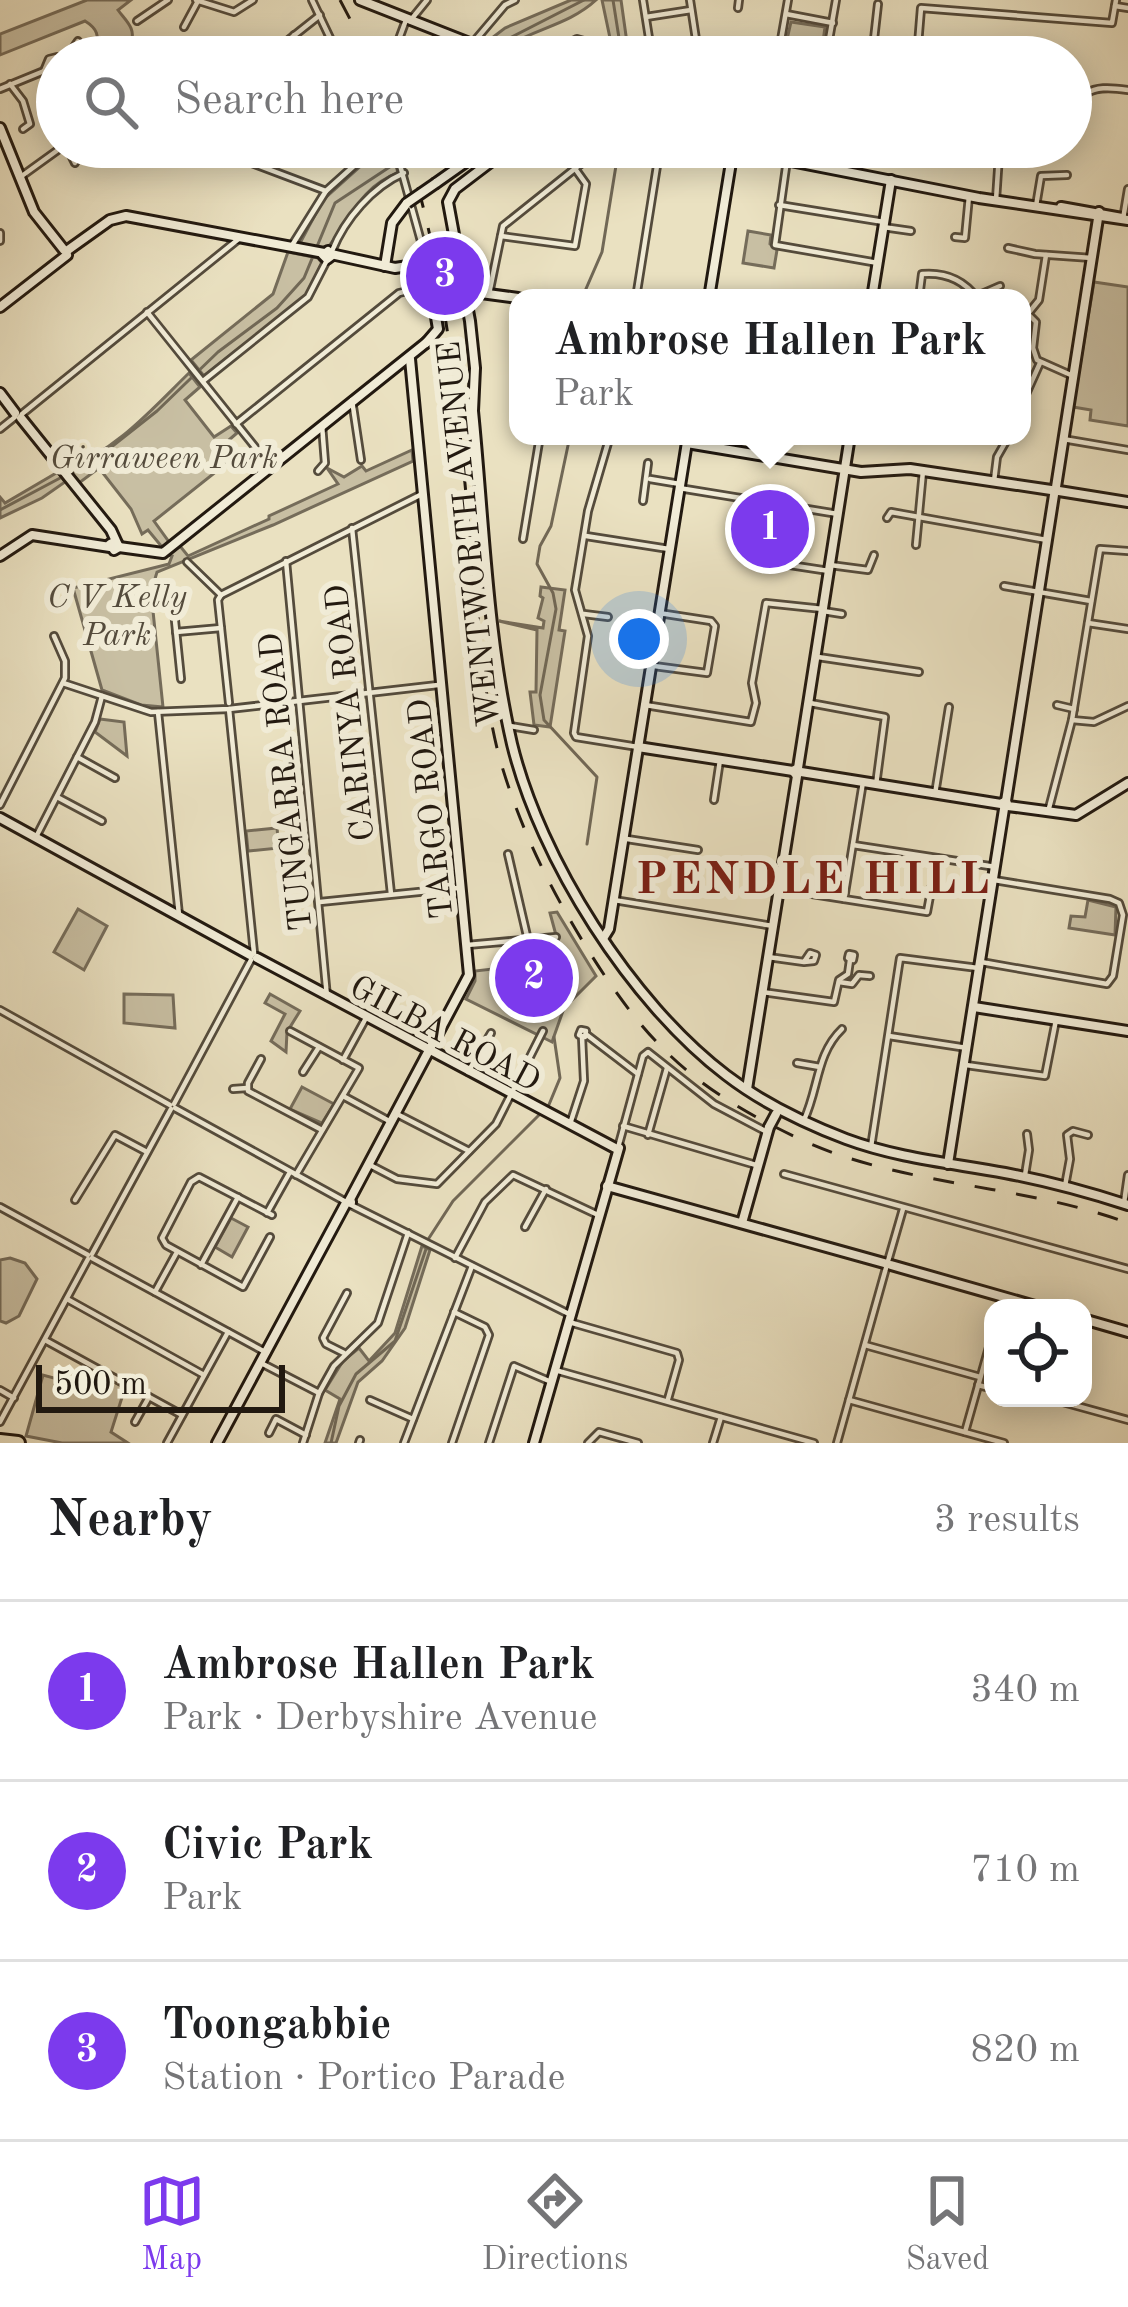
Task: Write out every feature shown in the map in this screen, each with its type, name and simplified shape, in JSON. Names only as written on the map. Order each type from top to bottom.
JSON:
[{"type":"highway","points":[[0,1442],[18,1443]]},
{"type":"street","points":[[136,21],[168,0]]},
{"type":"street","points":[[184,26],[197,1],[231,12],[253,0]]},
{"type":"street","points":[[312,0],[330,36]]},
{"type":"street","points":[[360,0],[451,36]]},
{"type":"street","points":[[400,36],[427,0]]},
{"type":"street","points":[[479,36],[515,0]]},
{"type":"street","points":[[643,0],[649,36]]},
{"type":"street","points":[[690,0],[695,36]]},
{"type":"street","points":[[782,36],[788,0]]},
{"type":"street","points":[[830,36],[836,0]]},
{"type":"street","points":[[981,13],[983,0]]},
{"type":"street","points":[[919,36],[921,8],[1112,23],[1115,3],[1128,8]]},
{"type":"street","points":[[875,36],[878,4]]},
{"type":"street","points":[[242,8],[249,16]]},
{"type":"street","points":[[646,17],[691,10]]},
{"type":"street","points":[[786,14],[832,23]]},
{"type":"street","points":[[294,35],[320,15]]},
{"type":"street","points":[[0,89],[36,74]]},
{"type":"street","points":[[10,84],[29,117],[30,124],[23,129]]},
{"type":"street","points":[[1092,91],[1100,86],[1128,90]]},
{"type":"street","points":[[0,131],[34,212],[66,252]]},
{"type":"street","points":[[19,178],[36,166]]},
{"type":"street","points":[[265,168],[326,191]]},
{"type":"street","points":[[291,247],[326,191],[350,168]]},
{"type":"street","points":[[0,556],[32,535],[163,553],[437,333],[427,263],[403,168]]},
{"type":"street","name":"WENTWORTH AVENUE","points":[[385,266],[392,223],[407,203],[459,168]]},
{"type":"street","name":"WENTWORTH AVENUE","points":[[480,168],[449,198],[475,368],[473,411],[498,668],[508,726],[545,841],[604,937],[658,1008],[715,1066],[778,1111],[871,1148],[1066,1186],[1126,1204]]},
{"type":"street","points":[[489,294],[501,236],[504,224],[574,168],[586,184],[575,246],[501,236]]},
{"type":"street","points":[[637,289],[657,168]]},
{"type":"street","points":[[711,289],[730,168]]},
{"type":"street","points":[[786,168],[774,238],[777,246],[878,263]]},
{"type":"street","points":[[829,168],[969,196],[1126,219],[1128,189]]},
{"type":"street","points":[[996,200],[998,168]]},
{"type":"street","points":[[198,376],[308,297],[325,255],[368,198],[404,173]]},
{"type":"street","points":[[1036,206],[1041,176],[1067,175]]},
{"type":"street","points":[[874,289],[891,180]]},
{"type":"street","points":[[955,237],[965,238],[969,196]]},
{"type":"street","points":[[779,205],[911,231]]},
{"type":"street","points":[[948,1164],[1099,215]]},
{"type":"street","points":[[0,307],[85,238],[110,220],[126,216],[385,266],[427,263]]},
{"type":"street","points":[[0,429],[237,236]]},
{"type":"street","points":[[1008,248],[1092,258]]},
{"type":"street","points":[[1031,310],[1041,295],[1046,255]]},
{"type":"street","points":[[920,289],[922,274],[928,273],[955,277],[968,289]]},
{"type":"street","points":[[236,424],[398,294],[431,286]]},
{"type":"street","points":[[994,289],[1000,286]]},
{"type":"street","points":[[466,291],[509,297]]},
{"type":"street","points":[[147,311],[271,467]]},
{"type":"street","points":[[1031,317],[1036,322],[1033,351],[1040,363],[1073,376]]},
{"type":"street","name":"TARGO ROAD","points":[[217,1443],[468,985],[408,360]]},
{"type":"street","points":[[1031,383],[1040,363]]},
{"type":"street","points":[[0,393],[66,474],[115,545]]},
{"type":"street","points":[[352,400],[361,460]]},
{"type":"street","points":[[318,471],[325,463],[322,425]]},
{"type":"street","points":[[1063,440],[1128,450]]},
{"type":"street","points":[[523,539],[539,445]]},
{"type":"street","points":[[608,445],[575,590],[588,636],[577,737],[1076,815],[1128,783]]},
{"type":"street","points":[[604,937],[610,929],[686,445]]},
{"type":"street","points":[[720,445],[866,472],[889,464],[1128,502]]},
{"type":"street","points":[[747,1089],[849,445]]},
{"type":"street","points":[[994,481],[1005,445]]},
{"type":"street","points":[[643,501],[649,463]]},
{"type":"street","points":[[916,545],[923,471]]},
{"type":"street","points":[[647,479],[838,514]]},
{"type":"street","points":[[221,595],[422,494]]},
{"type":"street","points":[[887,518],[891,512],[1047,540]]},
{"type":"street","name":"CARINYA ROAD","points":[[352,528],[391,894]]},
{"type":"street","points":[[584,535],[670,549]]},
{"type":"street","points":[[1048,812],[1074,710],[1100,549],[1128,551]]},
{"type":"street","points":[[770,562],[868,571],[874,555]]},
{"type":"street","name":"TUNGARRA ROAD","points":[[286,561],[327,997]]},
{"type":"street","points":[[0,1422],[253,957],[221,595],[187,562]]},
{"type":"street","points":[[1004,586],[1091,601]]},
{"type":"street","points":[[645,705],[752,721],[756,703],[752,683],[766,603],[842,614]]},
{"type":"street","points":[[174,611],[181,679]]},
{"type":"street","points":[[651,665],[707,674],[709,668],[716,622],[659,613]]},
{"type":"street","points":[[582,614],[608,617]]},
{"type":"street","points":[[1088,623],[1128,629]]},
{"type":"street","points":[[176,632],[221,628]]},
{"type":"street","points":[[0,805],[63,683],[65,662],[55,637]]},
{"type":"street","points":[[815,656],[919,672]]},
{"type":"street","points":[[63,683],[158,712],[441,684]]},
{"type":"street","points":[[36,837],[95,722],[102,696]]},
{"type":"street","points":[[808,703],[885,718],[876,784]]},
{"type":"street","points":[[1058,705],[1074,710]]},
{"type":"street","points":[[935,794],[949,706]]},
{"type":"street","points":[[1072,720],[1094,722],[1128,706]]},
{"type":"street","points":[[158,712],[179,915]]},
{"type":"street","points":[[508,726],[534,730]]},
{"type":"street","points":[[77,757],[115,778]]},
{"type":"street","points":[[714,800],[720,760]]},
{"type":"street","points":[[844,899],[862,782]]},
{"type":"street","points":[[57,797],[102,821]]},
{"type":"street","name":"GILBA ROAD","points":[[0,818],[430,1053],[617,1146]]},
{"type":"street","points":[[624,839],[698,850]]},
{"type":"street","points":[[853,844],[996,867]]},
{"type":"street","points":[[508,854],[527,939]]},
{"type":"street","points":[[778,889],[927,912],[938,858]]},
{"type":"street","points":[[871,1148],[901,958],[1107,984],[1113,976],[1123,915],[1119,903],[994,880]]},
{"type":"street","points":[[320,902],[461,887]]},
{"type":"street","points":[[614,900],[773,926]]},
{"type":"street","points":[[467,945],[556,937]]},
{"type":"street","points":[[768,957],[804,962]]},
{"type":"street","points":[[762,992],[833,1002],[850,960]]},
{"type":"street","points":[[839,982],[851,985],[858,975],[870,976]]},
{"type":"street","points":[[974,1007],[1128,1031]]},
{"type":"street","points":[[0,1010],[293,1174],[569,1316],[677,1352],[680,1360],[668,1401]]},
{"type":"street","points":[[343,1060],[365,1018]]},
{"type":"street","points":[[964,1065],[1045,1076],[1056,1020]]},
{"type":"street","points":[[804,1120],[816,1094],[824,1047],[842,1029]]},
{"type":"street","points":[[270,1237],[242,1287],[159,1240],[194,1178],[204,1178],[270,1214],[359,1069],[290,1031]]},
{"type":"street","points":[[369,1165],[398,1179],[437,1184],[496,1124],[543,1031]]},
{"type":"street","points":[[468,1072],[491,1033]]},
{"type":"street","points":[[889,1035],[967,1048]]},
{"type":"street","points":[[570,1124],[584,1081],[584,1036],[638,1074]]},
{"type":"street","points":[[303,1072],[319,1047]]},
{"type":"street","points":[[534,1443],[617,1146],[627,1128],[644,1054],[650,1052],[722,1109],[768,1130]]},
{"type":"street","points":[[247,1088],[261,1059]]},
{"type":"street","points":[[797,1063],[820,1067]]},
{"type":"street","points":[[648,1135],[667,1068]]},
{"type":"street","points":[[233,1089],[247,1088],[322,1130]]},
{"type":"street","points":[[343,1096],[470,1151]]},
{"type":"street","points":[[742,1223],[768,1130],[778,1111]]},
{"type":"street","points":[[627,1128],[758,1166]]},
{"type":"street","points":[[1066,1186],[1070,1159],[1066,1135],[1072,1131],[1088,1135]]},
{"type":"street","points":[[1024,1177],[1027,1134]]},
{"type":"street","points":[[75,1200],[115,1135],[147,1153]]},
{"type":"street","points":[[784,1174],[1128,1269]]},
{"type":"street","points":[[455,1258],[482,1206],[511,1177],[520,1175],[598,1215]]},
{"type":"street","points":[[1126,1204],[1128,1175]]},
{"type":"street","points":[[607,1186],[1011,1299]]},
{"type":"street","points":[[525,1227],[546,1189]]},
{"type":"street","points":[[201,1265],[238,1197]]},
{"type":"street","points":[[837,1443],[903,1206]]},
{"type":"street","points":[[0,1207],[267,1353]]},
{"type":"street","points":[[269,1432],[276,1420],[305,1439],[320,1393],[345,1354],[378,1324],[408,1233]]},
{"type":"street","points":[[155,1292],[177,1252]]},
{"type":"street","points":[[404,1443],[472,1266]]},
{"type":"street","points":[[345,1354],[320,1341],[346,1293]]},
{"type":"street","points":[[67,1299],[205,1375]]},
{"type":"street","points":[[452,1443],[489,1335],[485,1327],[454,1312]]},
{"type":"street","points":[[1092,1322],[1128,1332]]},
{"type":"street","points":[[167,1443],[228,1332]]},
{"type":"street","points":[[45,1340],[182,1415]]},
{"type":"street","points":[[865,1345],[984,1384]]},
{"type":"street","points":[[261,1363],[320,1393]]},
{"type":"street","points":[[965,1432],[984,1364]]},
{"type":"street","points":[[489,1443],[514,1366],[552,1382]]},
{"type":"street","points":[[555,1370],[783,1439],[814,1443]]},
{"type":"street","points":[[0,1390],[14,1398]]},
{"type":"street","points":[[134,1422],[149,1397]]},
{"type":"street","points":[[370,1400],[413,1419]]},
{"type":"street","points":[[849,1400],[1004,1443]]},
{"type":"street","points":[[1081,1407],[1128,1420]]},
{"type":"street","points":[[713,1443],[721,1418]]},
{"type":"street","points":[[589,1443],[599,1432],[638,1443]]},
{"type":"green space","points":[[87,0],[131,0],[118,10],[132,36],[96,36],[85,21],[36,36],[36,41],[0,55],[0,34]]},
{"type":"green space","points":[[571,0],[596,0],[574,16],[527,36],[494,36]]},
{"type":"green space","points":[[602,0],[621,0],[626,36],[610,36]]},
{"type":"green space","points":[[791,22],[825,27],[824,36],[788,36]]},
{"type":"green space","points":[[359,168],[397,168],[398,173],[363,198],[325,250],[299,245],[323,200]]},
{"type":"green space","points":[[748,231],[771,235],[770,244],[777,250],[774,268],[743,263]]},
{"type":"green space","points":[[288,252],[322,263],[306,296],[204,376],[191,360],[273,294]]},
{"type":"green space","points":[[1094,282],[1128,287],[1128,426],[1090,420],[1091,410],[1073,407]]},
{"type":"green space","name":"Girraween Park","points":[[189,373],[200,387],[185,400],[214,437],[231,426],[237,433],[222,446],[232,459],[154,521],[169,542],[162,547],[148,530],[142,534],[131,509],[99,468],[79,483],[67,468],[117,440]]},
{"type":"green space","name":"C V Kelly Park","points":[[412,450],[413,461],[157,572],[151,592],[163,707],[141,705],[102,690],[73,588],[169,564],[172,556],[168,555],[180,546],[188,556],[269,519],[338,484],[327,468],[344,477]]},
{"type":"green space","points":[[58,472],[65,482],[0,518],[0,497],[5,503]]},
{"type":"green space","points":[[757,504],[765,506],[762,525],[811,533],[809,548],[761,540],[768,555],[764,558],[751,549]]},
{"type":"green space","points":[[541,587],[565,590],[559,630],[565,631],[550,727],[534,725],[530,692],[536,692],[537,630],[499,621],[543,628],[544,621],[538,618]]},
{"type":"green space","points":[[100,719],[124,722],[127,756],[95,732]]},
{"type":"green space","points":[[277,828],[279,848],[248,851],[246,831]]},
{"type":"green space","points":[[1088,900],[1116,907],[1115,935],[1069,928],[1071,916],[1085,917]]},
{"type":"green space","points":[[78,909],[107,926],[84,970],[54,952]]},
{"type":"green space","points":[[557,912],[596,976],[564,1008],[552,1042],[466,999],[475,971],[563,961],[550,913]]},
{"type":"green space","points":[[124,994],[173,995],[175,1028],[124,1023]]},
{"type":"green space","points":[[270,994],[300,1011],[287,1032],[286,1052],[271,1041],[285,1014],[265,1003]]},
{"type":"green space","points":[[302,1087],[334,1104],[322,1123],[290,1109]]},
{"type":"green space","points":[[231,1218],[248,1227],[232,1257],[215,1247]]},
{"type":"green space","points":[[422,1246],[430,1250],[405,1328],[382,1361],[358,1382],[336,1443],[325,1443],[340,1399],[325,1390],[343,1361],[359,1348],[369,1361],[395,1333]]},
{"type":"green space","points":[[0,1260],[25,1263],[37,1279],[19,1316],[6,1323],[0,1321]]},
{"type":"green space","points":[[92,1370],[125,1388],[111,1432],[128,1443],[62,1443],[26,1436],[43,1375],[83,1386]]},
{"type":"waterway","points":[[514,36],[584,0]]},
{"type":"waterway","points":[[613,0],[619,36]]},
{"type":"waterway","points":[[70,473],[91,463],[157,411],[218,352],[277,308],[304,278],[335,203],[388,168]]},
{"type":"waterway","points":[[586,289],[602,252],[616,168]]},
{"type":"waterway","points":[[568,445],[551,526],[537,564],[556,609],[540,695],[544,720],[597,777],[587,844]]},
{"type":"waterway","points":[[0,510],[62,477]]},
{"type":"waterway","points":[[548,1107],[560,1078],[554,1037]]},
{"type":"waterway","points":[[429,1238],[453,1201],[540,1114]]},
{"type":"waterway","points":[[331,1443],[339,1406],[356,1374],[395,1341],[426,1249]]},
{"type":"railway","points":[[340,0],[359,36]]},
{"type":"railway","points":[[412,168],[443,303],[483,662],[499,756],[537,858],[612,987],[657,1042],[706,1086],[804,1141],[883,1168],[1047,1200],[1128,1223]]},
{"type":"place","name":"Toongabbie","points":[[445,276]]},
{"type":"place","name":"Ambrose Hallen Park","points":[[770,529]]},
{"type":"place","name":"Civic Park","points":[[534,978]]},
{"type":"district","name":"PENDLE HILL","points":[[814,877]]}]
